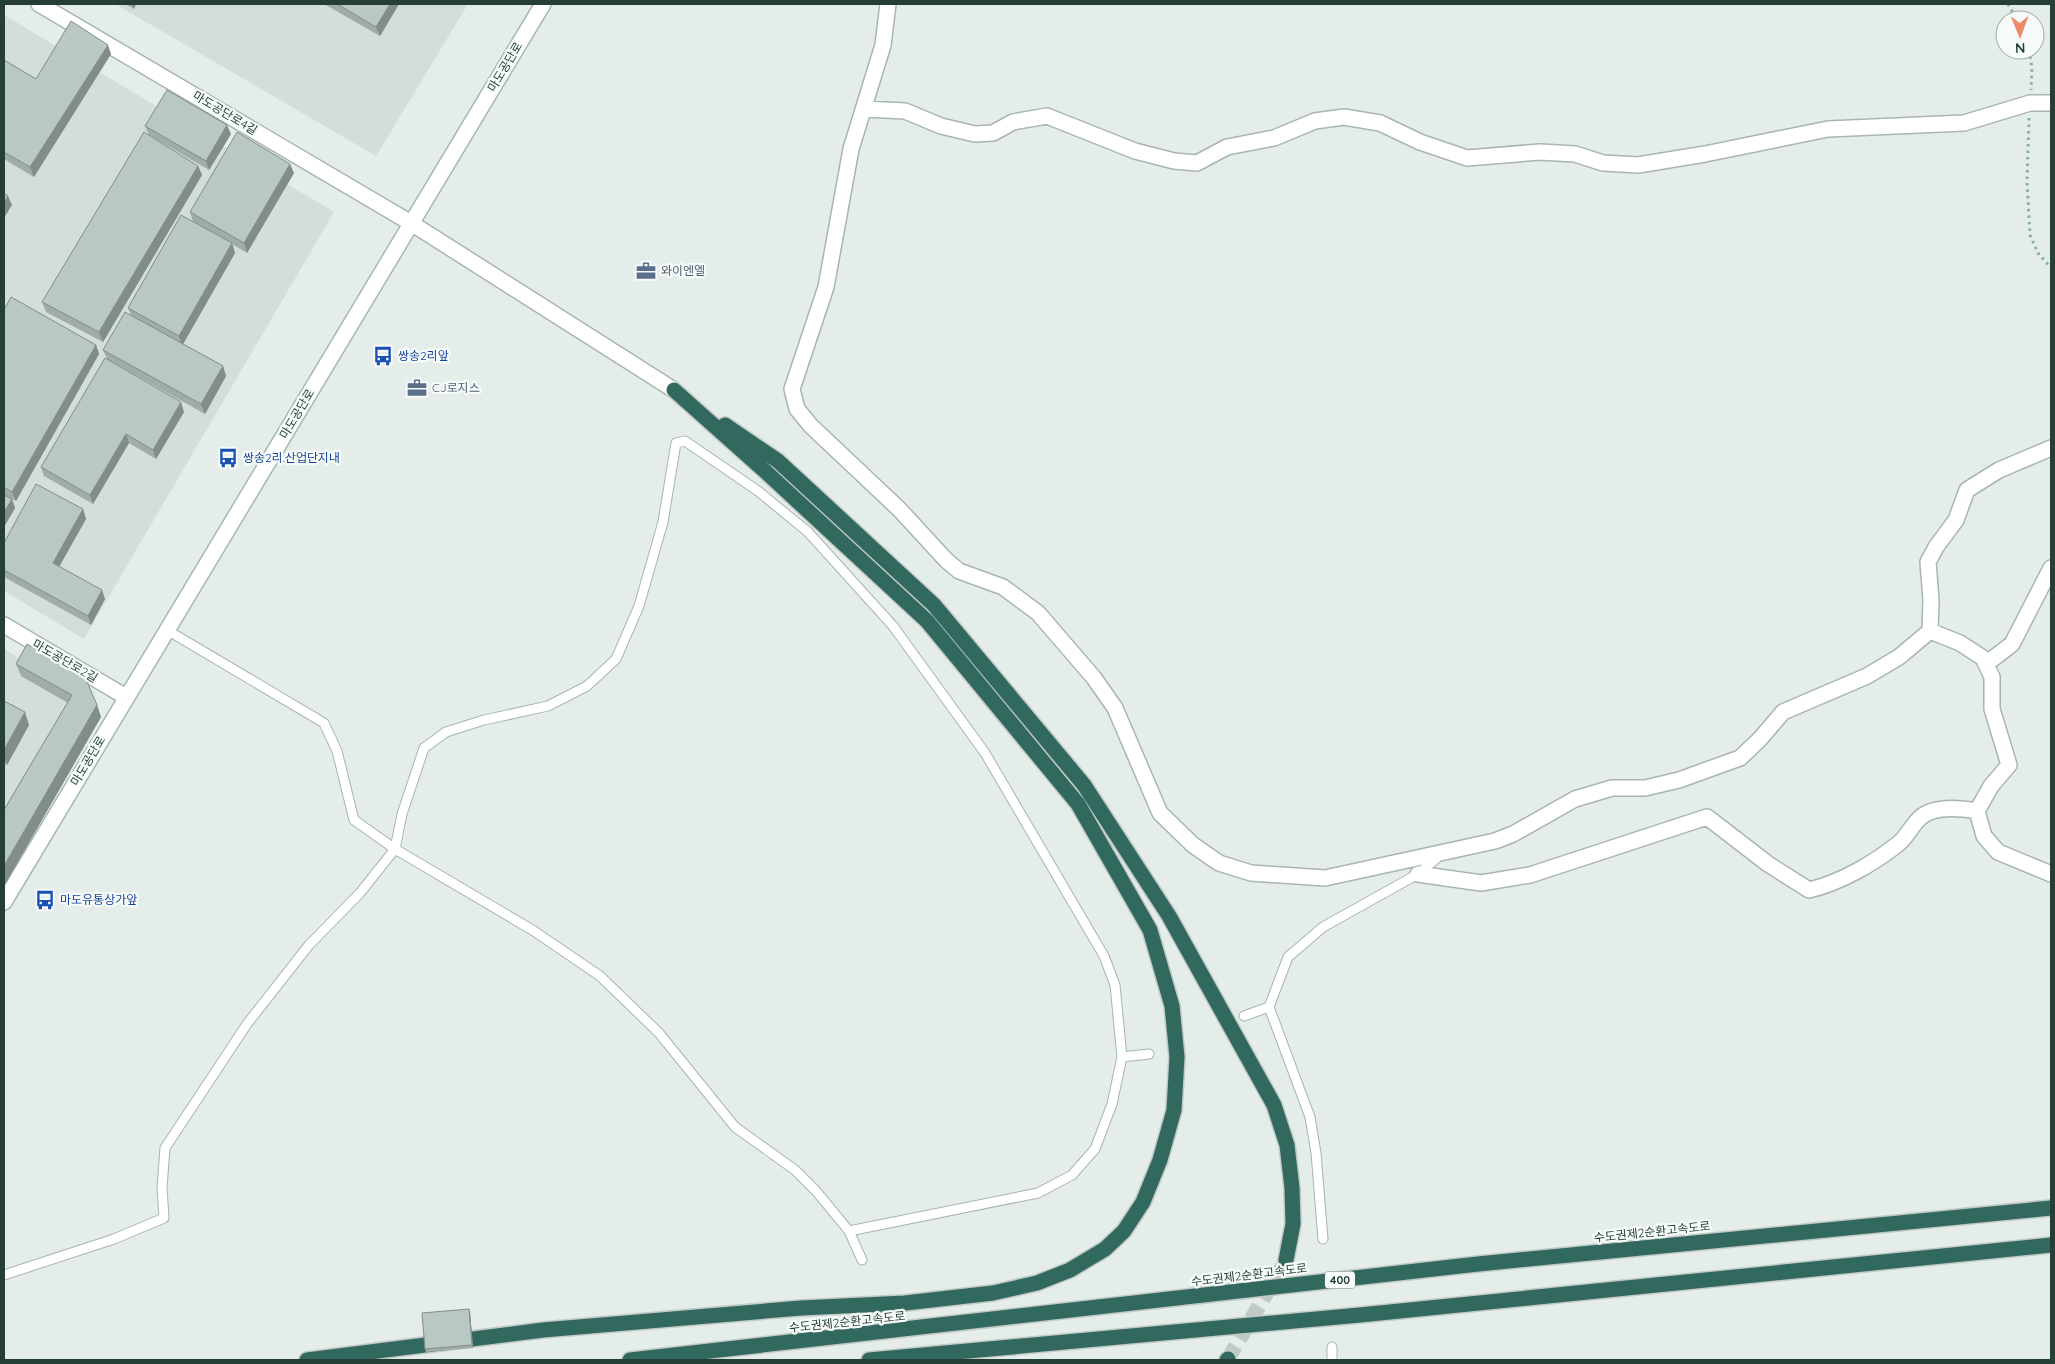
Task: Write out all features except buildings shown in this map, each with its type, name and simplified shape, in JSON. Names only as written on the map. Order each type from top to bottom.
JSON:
[{"type":"highway","points":[[674,390],[778,461],[934,605],[1084,785],[1169,916],[1274,1105],[1287,1145],[1292,1188],[1292,1224],[1286,1260]]},
{"type":"highway","points":[[307,1360],[543,1330],[782,1310],[915,1302],[993,1293],[1037,1283],[1070,1270],[1105,1249],[1124,1231],[1143,1202],[1160,1160],[1174,1110],[1177,1057],[1172,1006],[1150,930],[1078,804],[927,621],[674,390]]},
{"type":"highway","name":"수도권제2순환고속도로","points":[[630,1360],[1478,1264],[2051,1208]]},
{"type":"highway","points":[[869,1360],[1360,1315],[2051,1245]]},
{"type":"street","name":"마도공단로4길","points":[[40,4],[411,223],[674,390]]},
{"type":"street","name":"마도공단로","points":[[4,902],[543,4]]},
{"type":"street","points":[[888,4],[883,45],[851,149],[826,287],[792,389],[797,409],[811,426],[899,509],[946,560],[959,571],[1003,587],[1038,613],[1094,678],[1115,708],[1160,813],[1193,845],[1219,863],[1251,873],[1325,878],[1362,872],[1446,850],[1495,841],[1513,834],[1575,799],[1612,788],[1645,788],[1679,780],[1740,758],[1760,739],[1783,712],[1867,676],[1899,657],[1930,631],[1931,600],[1928,562],[1936,546],[1956,520],[1968,490],[1999,470],[2051,448]]},
{"type":"street","points":[[864,108],[905,111],[941,126],[975,134],[993,132],[1013,122],[1047,116],[1135,151],[1174,161],[1197,163],[1227,147],[1274,138],[1315,121],[1344,117],[1380,123],[1420,142],[1467,158],[1540,152],[1575,154],[1603,163],[1638,165],[1705,154],[1828,128],[1964,122],[2030,103],[2051,103]]},
{"type":"street","points":[[1986,664],[2012,644],[2051,568]]},
{"type":"street","name":"마도공단로2길","points":[[4,625],[126,697]]},
{"type":"street","points":[[1930,631],[1960,643],[1983,658],[1992,677],[1992,709],[2009,765],[1991,786],[1977,811],[1984,836],[1998,852],[2051,874]]},
{"type":"street","points":[[1418,874],[1481,883],[1530,875],[1708,817],[1768,864],[1809,890],[1855,871],[1888,852],[1900,842],[1920,818],[1936,810],[1960,808],[1977,811]]},
{"type":"lane","points":[[4,1275],[114,1239],[164,1218],[162,1188],[165,1148],[248,1024],[298,959],[360,893],[395,849],[402,814],[424,748],[446,732],[484,720],[548,706],[587,686],[616,659],[639,606],[647,578],[662,522],[676,443],[686,441],[758,491],[808,532],[893,626],[985,753],[1104,956],[1115,985],[1122,1057],[1112,1104],[1095,1149],[1072,1175],[1038,1193],[850,1231]]},
{"type":"lane","points":[[167,630],[324,723],[338,751],[354,820],[395,849],[534,931],[600,976],[659,1033],[735,1126],[795,1170],[850,1231],[862,1260]]},
{"type":"lane","points":[[1322,1239],[1316,1153],[1310,1117],[1269,1007],[1288,956],[1323,927],[1418,874],[1446,850]]},
{"type":"lane","points":[[1244,1016],[1269,1007]]},
{"type":"lane","points":[[1122,1057],[1149,1054]]},
{"type":"lane","points":[[1332,1347],[1332,1360]]},
{"type":"path","points":[[2030,60],[2032,68],[2027,182],[2030,235],[2038,253],[2051,268]]},
{"type":"shaded area","points":[[115,4],[468,4],[376,156]]},
{"type":"shaded area","points":[[4,15],[334,212],[84,639],[4,591]]},
{"type":"shaded area","points":[[4,649],[98,705],[4,862]]},
{"type":"tunnel","points":[[1228,1359],[1286,1260]]},
{"type":"place","name":"와이엔엘","points":[[646,271]]},
{"type":"place","name":"쌍송2리앞","points":[[383,356]]},
{"type":"place","name":"CJ로지스","points":[[417,388]]},
{"type":"place","name":"쌍송2리.산업단지내","points":[[228,458]]},
{"type":"place","name":"마도유통상가앞","points":[[45,900]]}]
